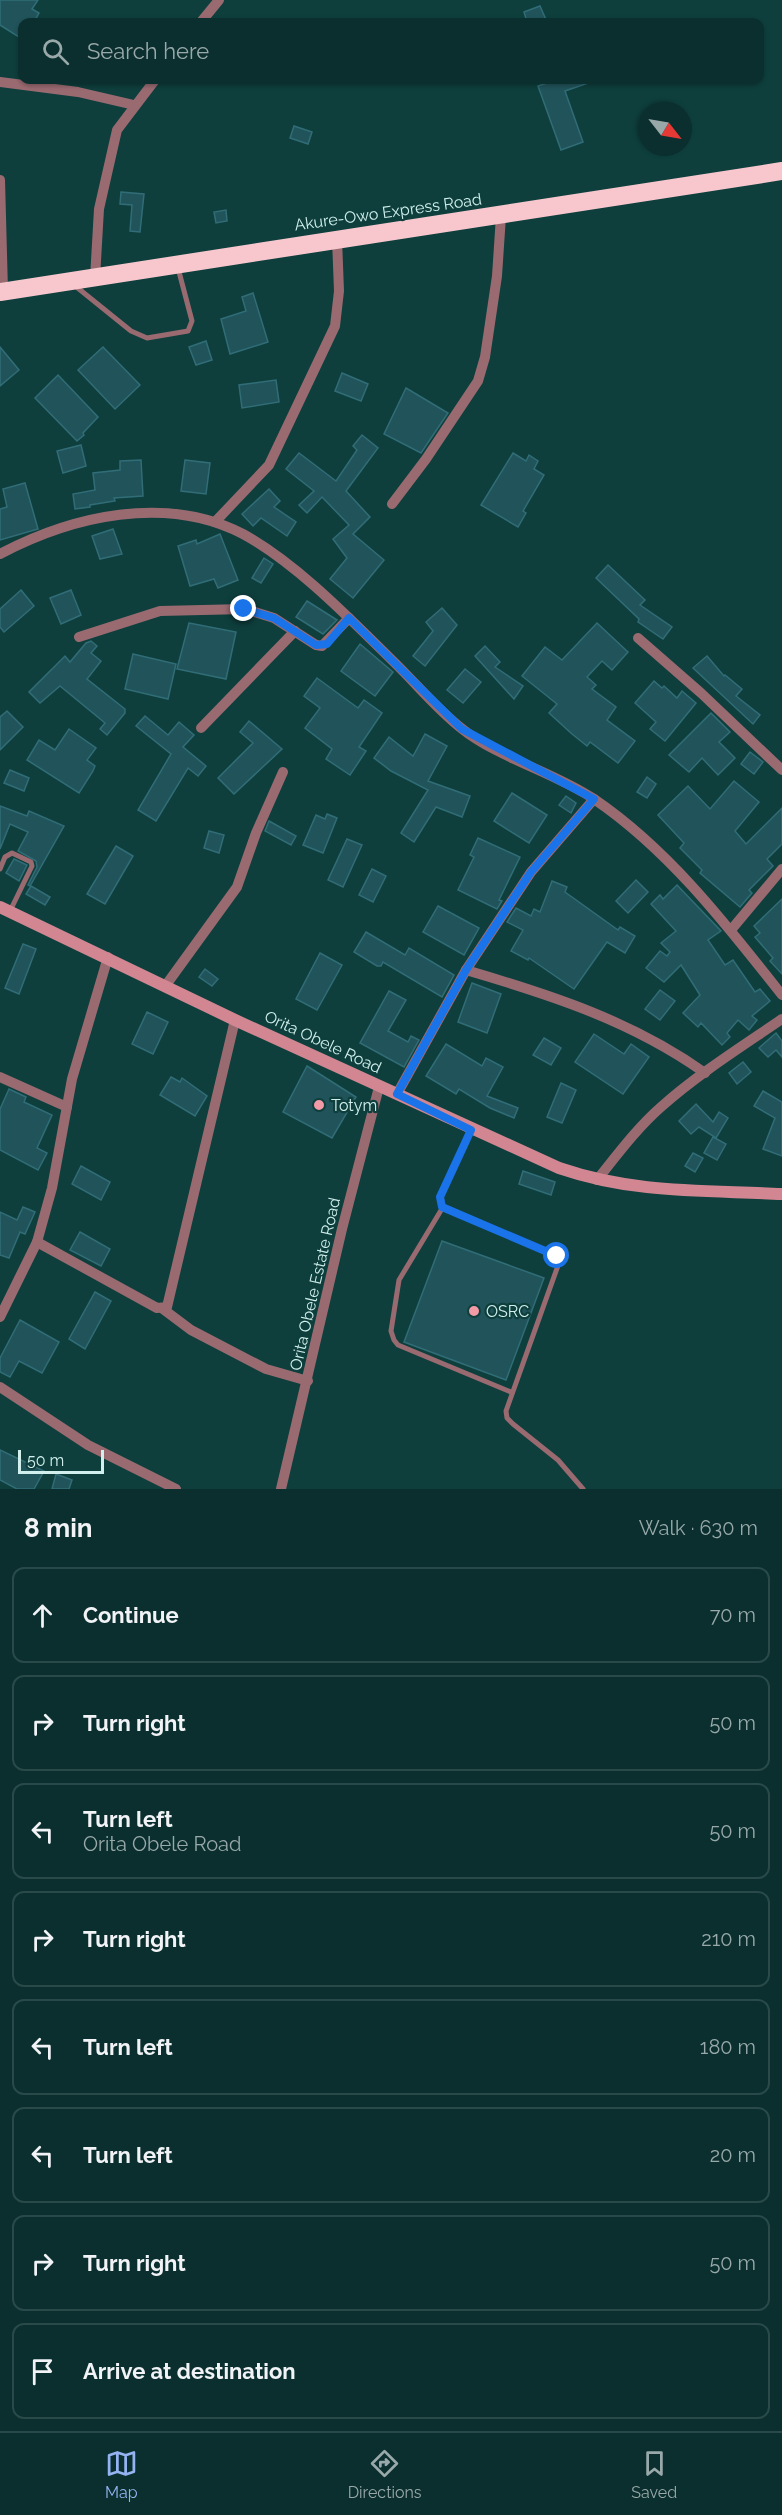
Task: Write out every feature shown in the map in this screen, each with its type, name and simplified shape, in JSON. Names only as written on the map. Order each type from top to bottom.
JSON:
[{"type":"highway","name":"Akure-Owo Express Road","points":[[2,292],[782,171]]},
{"type":"main road","name":"Orita Obele Road","points":[[5,909],[235,1020],[471,1130],[559,1168],[597,1180],[686,1192],[782,1194]]},
{"type":"street","points":[[204,18],[219,0]]},
{"type":"street","points":[[0,82],[78,93],[134,105]]},
{"type":"street","points":[[95,278],[99,209],[114,141],[123,120],[152,84]]},
{"type":"street","points":[[0,180],[2,292]]},
{"type":"street","points":[[392,504],[439,440],[478,381],[485,357],[497,276],[501,216]]},
{"type":"street","points":[[214,522],[269,465],[335,326],[339,291],[338,239]]},
{"type":"street","points":[[0,554],[56,528],[90,519],[149,512],[190,516],[214,522],[242,534],[266,549],[349,618],[462,729],[594,799],[667,860],[731,930],[782,995]]},
{"type":"street","points":[[79,637],[145,615],[192,609],[244,609],[262,613],[316,645],[322,646],[327,644],[349,618]]},
{"type":"street","points":[[201,728],[295,631]]},
{"type":"street","points":[[639,638],[782,770]]},
{"type":"street","points":[[166,985],[237,887],[267,806],[283,772]]},
{"type":"street","points":[[397,1094],[466,970],[531,872],[594,799]]},
{"type":"street","points":[[731,930],[782,869]]},
{"type":"street","points":[[0,1317],[37,1242],[52,1188],[72,1079],[108,957]]},
{"type":"street","points":[[466,970],[538,991],[618,1021],[671,1050],[705,1073]]},
{"type":"street","points":[[597,1180],[635,1133],[660,1108],[782,1019]]},
{"type":"street","points":[[163,1309],[169,1303],[235,1020]]},
{"type":"street","points":[[0,1077],[67,1107]]},
{"type":"street","name":"Orita Obele Estate Road","points":[[281,1489],[342,1229],[379,1086]]},
{"type":"street","points":[[37,1242],[157,1308],[163,1309],[190,1330],[266,1369],[308,1381]]},
{"type":"street","points":[[0,1387],[88,1445],[176,1489]]},
{"type":"lane","points":[[71,282],[131,331],[147,338],[189,331],[192,321],[177,265]]},
{"type":"lane","points":[[0,869],[5,857],[12,852],[32,862],[32,866],[5,909]]},
{"type":"lane","points":[[471,1130],[440,1197],[442,1207],[399,1280],[392,1331],[398,1345],[511,1392]]},
{"type":"lane","points":[[442,1207],[557,1256],[560,1260],[506,1411],[507,1418],[558,1460],[583,1489]]},
{"type":"building","points":[[0,0],[38,0],[32,9],[39,13],[36,18],[18,18],[18,36],[0,25]]},
{"type":"building","points":[[540,6],[545,18],[526,18],[524,12]]},
{"type":"building","points":[[585,84],[565,91],[583,142],[561,150],[538,86]]},
{"type":"building","points":[[294,126],[312,132],[308,144],[290,138]]},
{"type":"building","points":[[121,192],[144,194],[140,232],[130,231],[132,205],[120,204]]},
{"type":"building","points":[[226,210],[227,221],[216,223],[214,212]]},
{"type":"building","points":[[253,293],[268,342],[230,354],[221,319],[246,311],[242,297]]},
{"type":"building","points":[[206,341],[212,360],[196,365],[189,347]]},
{"type":"building","points":[[0,347],[19,370],[0,386]]},
{"type":"building","points":[[103,347],[140,385],[115,409],[78,370]]},
{"type":"building","points":[[342,373],[368,384],[361,401],[335,391]]},
{"type":"building","points":[[58,375],[98,417],[77,441],[35,398]]},
{"type":"building","points":[[276,380],[279,402],[242,408],[239,385]]},
{"type":"building","points":[[406,388],[448,413],[421,453],[384,434]]},
{"type":"building","points":[[362,435],[378,448],[346,491],[370,517],[353,534],[384,560],[353,598],[330,579],[347,558],[333,539],[349,525],[322,497],[307,513],[299,505],[314,491],[286,469],[299,453],[336,481],[357,450],[353,446]]},
{"type":"building","points":[[81,445],[86,466],[63,473],[57,451]]},
{"type":"building","points":[[513,453],[526,461],[529,455],[538,461],[534,469],[544,475],[523,511],[526,513],[518,527],[481,505]]},
{"type":"building","points":[[141,460],[143,496],[114,498],[115,501],[75,509],[73,494],[95,490],[93,473],[120,470],[120,461]]},
{"type":"building","points":[[185,460],[210,463],[206,494],[181,491]]},
{"type":"building","points":[[25,483],[38,529],[0,540],[0,509],[7,507],[3,489]]},
{"type":"building","points":[[269,489],[280,501],[274,507],[296,522],[287,536],[261,518],[253,526],[242,514]]},
{"type":"building","points":[[113,529],[122,554],[100,559],[92,536]]},
{"type":"building","points":[[220,534],[238,580],[218,588],[214,579],[190,586],[178,546],[196,540],[197,544]]},
{"type":"building","points":[[264,558],[273,564],[261,583],[252,578]]},
{"type":"building","points":[[608,565],[645,600],[640,605],[672,627],[663,639],[638,622],[639,619],[596,578]]},
{"type":"building","points":[[21,590],[34,606],[4,632],[0,627],[0,609]]},
{"type":"building","points":[[71,590],[81,615],[61,624],[50,598]]},
{"type":"building","points":[[307,601],[337,620],[323,634],[296,617]]},
{"type":"building","points":[[442,608],[457,625],[425,666],[413,656],[433,631],[426,622]]},
{"type":"building","points":[[189,623],[236,632],[226,679],[177,669]]},
{"type":"building","points":[[597,623],[628,652],[612,670],[602,661],[587,677],[596,685],[592,689],[616,707],[607,720],[635,741],[618,763],[590,742],[587,746],[572,734],[549,713],[557,704],[522,676],[545,647],[562,660]]},
{"type":"building","points":[[91,641],[97,646],[91,653],[101,661],[87,679],[125,709],[125,713],[107,735],[100,729],[105,723],[60,686],[40,703],[29,692],[65,656],[70,662],[86,643]]},
{"type":"building","points":[[360,644],[393,672],[375,696],[341,671]]},
{"type":"building","points":[[485,646],[500,662],[495,667],[523,686],[514,699],[475,656]]},
{"type":"building","points":[[133,654],[176,664],[168,699],[125,689]]},
{"type":"building","points":[[707,656],[724,676],[742,689],[736,696],[760,715],[753,724],[693,668]]},
{"type":"building","points":[[465,669],[481,682],[463,703],[447,690]]},
{"type":"building","points":[[317,678],[358,708],[364,700],[382,713],[359,747],[366,751],[350,775],[326,759],[332,749],[305,728],[320,708],[304,696]]},
{"type":"building","points":[[654,681],[662,688],[664,686],[677,698],[682,691],[696,703],[665,741],[650,729],[656,722],[635,703]]},
{"type":"building","points":[[7,711],[23,727],[0,750],[0,717]]},
{"type":"building","points":[[711,713],[730,732],[719,742],[735,758],[718,775],[702,758],[689,772],[669,755]]},
{"type":"building","points":[[145,716],[168,735],[179,722],[194,735],[183,747],[206,766],[198,776],[188,768],[156,821],[138,810],[171,754],[136,726]]},
{"type":"building","points":[[249,721],[282,749],[234,794],[218,778],[253,743],[240,732]]},
{"type":"building","points":[[69,729],[96,748],[87,760],[95,766],[79,793],[27,760],[39,740],[55,750]]},
{"type":"building","points":[[425,734],[447,746],[428,781],[470,796],[462,817],[436,807],[414,842],[401,833],[428,790],[391,771],[374,758],[389,737],[413,756]]},
{"type":"building","points":[[750,752],[763,762],[754,774],[741,764]]},
{"type":"building","points":[[10,770],[29,778],[24,791],[4,783]]},
{"type":"building","points":[[647,777],[656,784],[647,798],[637,792]]},
{"type":"building","points":[[734,781],[759,802],[735,831],[746,844],[782,808],[782,844],[767,859],[773,866],[749,890],[752,893],[740,907],[700,873],[702,870],[680,848],[684,843],[658,815],[688,786],[710,809]]},
{"type":"building","points":[[512,793],[547,815],[529,843],[494,821]]},
{"type":"building","points":[[566,796],[576,803],[571,813],[559,805]]},
{"type":"building","points":[[0,806],[27,816],[29,811],[64,826],[30,886],[28,885],[37,867],[36,861],[18,851],[28,832],[10,824],[0,849]]},
{"type":"building","points":[[327,814],[337,818],[323,853],[303,845],[316,815],[325,819]]},
{"type":"building","points":[[269,821],[296,836],[291,845],[265,831]]},
{"type":"building","points":[[209,831],[224,835],[219,853],[204,848]]},
{"type":"building","points":[[478,838],[520,857],[499,900],[502,901],[497,909],[458,890],[474,857],[470,855]]},
{"type":"building","points":[[347,839],[362,845],[343,887],[328,880]]},
{"type":"building","points":[[116,846],[133,856],[105,904],[87,894]]},
{"type":"building","points":[[14,859],[27,865],[19,881],[6,873]]},
{"type":"building","points":[[372,869],[386,876],[373,902],[359,895]]},
{"type":"building","points":[[636,880],[648,892],[628,913],[616,901]]},
{"type":"building","points":[[552,881],[567,887],[565,892],[618,930],[620,927],[635,936],[625,953],[607,942],[574,989],[529,958],[528,960],[511,951],[523,930],[507,922],[516,908],[531,916],[534,909],[540,912]]},
{"type":"building","points":[[677,885],[721,931],[708,940],[725,965],[733,960],[755,992],[760,989],[770,1001],[752,1016],[757,1020],[749,1030],[738,1020],[727,1033],[730,1037],[722,1045],[701,1023],[698,1027],[683,1013],[700,995],[681,965],[664,982],[646,968],[660,951],[667,956],[670,952],[661,943],[676,931],[651,904],[660,895],[663,899]]},
{"type":"building","points":[[31,886],[50,897],[45,905],[26,894]]},
{"type":"building","points":[[782,899],[782,974],[770,961],[773,958],[755,937],[760,933],[754,926]]},
{"type":"building","points":[[438,906],[479,928],[464,955],[423,932]]},
{"type":"building","points":[[366,932],[405,955],[409,948],[454,975],[442,997],[383,962],[381,966],[377,966],[354,952]]},
{"type":"building","points":[[23,944],[36,949],[19,994],[5,988]]},
{"type":"building","points":[[320,953],[342,965],[317,1010],[296,999]]},
{"type":"building","points":[[205,969],[218,979],[212,986],[199,977]]},
{"type":"building","points":[[472,983],[501,994],[487,1033],[458,1022]]},
{"type":"building","points":[[660,990],[675,1001],[660,1020],[645,1009]]},
{"type":"building","points":[[389,991],[406,1000],[388,1031],[408,1042],[411,1036],[419,1040],[404,1067],[360,1043]]},
{"type":"building","points":[[147,1012],[168,1022],[153,1054],[132,1044]]},
{"type":"building","points":[[776,1033],[782,1041],[782,1057],[776,1050],[768,1057],[759,1048]]},
{"type":"building","points":[[594,1034],[624,1054],[631,1044],[649,1057],[623,1094],[575,1062]]},
{"type":"building","points":[[544,1038],[561,1048],[551,1065],[533,1055]]},
{"type":"building","points":[[446,1044],[482,1066],[486,1058],[503,1067],[487,1096],[518,1108],[514,1118],[490,1108],[459,1089],[456,1094],[426,1076]]},
{"type":"building","points":[[743,1062],[751,1072],[737,1084],[729,1073]]},
{"type":"building","name":"Totym","points":[[307,1066],[356,1097],[332,1138],[283,1112]]},
{"type":"building","points":[[171,1077],[180,1082],[182,1078],[207,1096],[195,1116],[160,1095]]},
{"type":"building","points":[[561,1083],[576,1090],[562,1123],[547,1117]]},
{"type":"building","points":[[9,1089],[26,1097],[24,1102],[52,1115],[37,1148],[47,1153],[38,1170],[0,1150],[0,1109]]},
{"type":"building","points":[[763,1091],[782,1102],[782,1156],[763,1149],[775,1118],[754,1106]]},
{"type":"building","points":[[696,1104],[713,1122],[719,1112],[728,1118],[716,1138],[699,1127],[691,1134],[679,1121]]},
{"type":"building","points":[[713,1137],[726,1144],[717,1160],[704,1153]]},
{"type":"building","points":[[693,1153],[703,1158],[695,1172],[685,1166]]},
{"type":"building","points":[[81,1166],[110,1182],[101,1200],[72,1184]]},
{"type":"building","points":[[523,1171],[555,1182],[551,1195],[519,1184]]},
{"type":"building","points":[[23,1207],[35,1212],[25,1234],[20,1232],[9,1258],[0,1255],[0,1212],[17,1220]]},
{"type":"building","points":[[80,1232],[110,1249],[101,1266],[70,1250]]},
{"type":"building","name":"OSRC","points":[[442,1241],[544,1278],[506,1380],[404,1342]]},
{"type":"building","points":[[95,1292],[111,1301],[85,1349],[69,1339]]},
{"type":"building","points":[[20,1320],[59,1342],[42,1373],[19,1361],[10,1377],[0,1372],[0,1358]]},
{"type":"building","points":[[0,1450],[44,1471],[34,1489],[17,1489],[0,1480]]},
{"type":"building","points":[[56,1474],[72,1480],[69,1489],[52,1489]]},
{"type":"place","name":"Totym","points":[[319,1105]]},
{"type":"place","name":"OSRC","points":[[474,1311]]},
{"type":"route","points":[[244,609],[274,618],[316,645],[322,646],[327,644],[349,618],[462,729],[594,799],[531,872],[466,970],[397,1094],[471,1130],[440,1197],[442,1207],[557,1256]]}]
